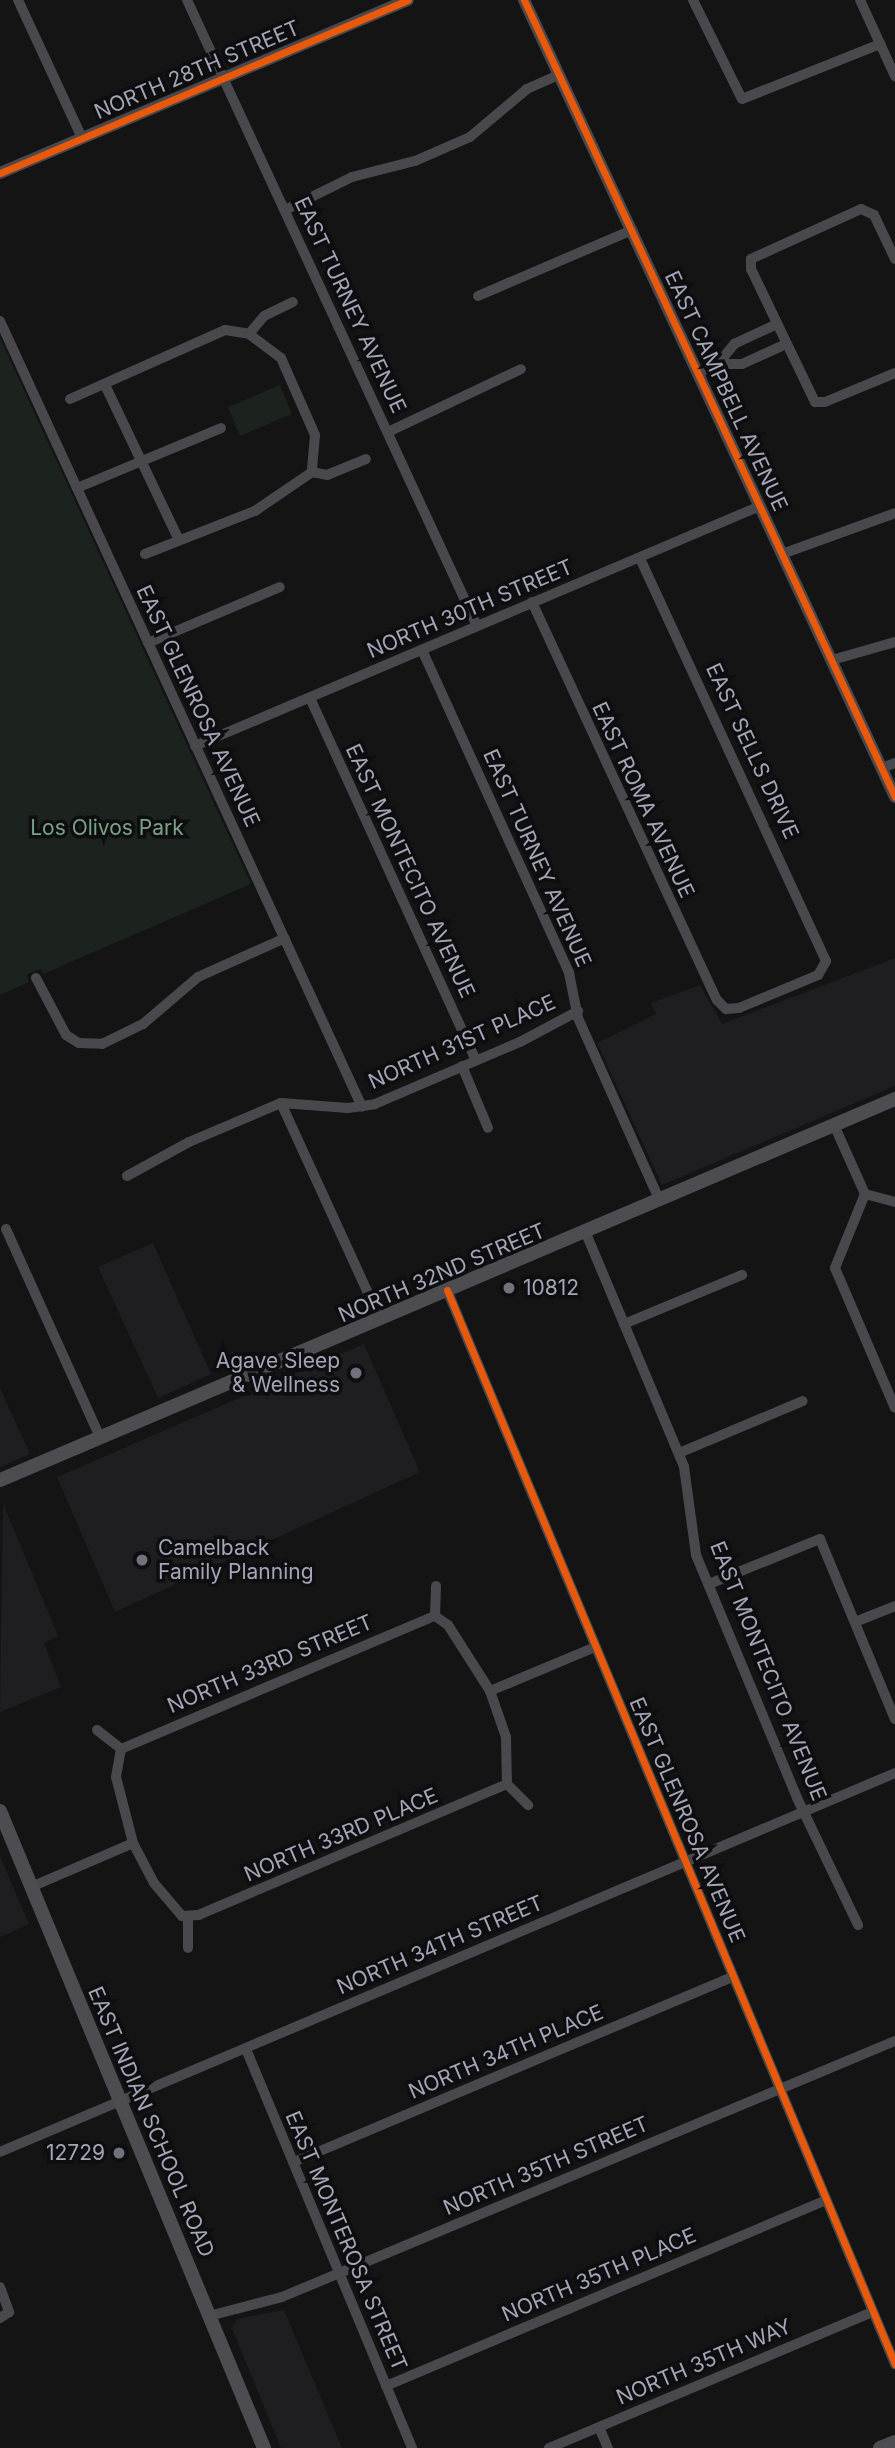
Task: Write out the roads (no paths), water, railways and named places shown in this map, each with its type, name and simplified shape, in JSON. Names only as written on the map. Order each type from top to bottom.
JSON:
[{"type":"main road","name":"NORTH 32ND STREET","points":[[0,1480],[895,1099]]},
{"type":"main road","name":"EAST INDIAN SCHOOL ROAD","points":[[0,1811],[264,2448]]},
{"type":"main road","points":[[880,2448],[895,2442]]},
{"type":"street","points":[[18,0],[82,138]]},
{"type":"street","name":"EAST TURNEY AVENUE","points":[[187,0],[477,626]]},
{"type":"street","name":"NORTH 28TH STREET","points":[[0,173],[408,0]]},
{"type":"street","name":"EAST CAMPBELL AVENUE","points":[[524,0],[895,797]]},
{"type":"street","points":[[694,0],[742,99],[880,44]]},
{"type":"street","points":[[860,0],[895,76]]},
{"type":"street","points":[[285,210],[352,177],[415,161],[470,137],[527,89],[559,75]]},
{"type":"street","points":[[895,259],[869,210],[757,253],[751,259],[777,324],[815,402],[825,402],[895,373]]},
{"type":"street","points":[[478,296],[632,230]]},
{"type":"street","points":[[249,334],[264,316],[293,302]]},
{"type":"street","name":"EAST GLENROSA AVENUE","points":[[0,321],[362,1107]]},
{"type":"street","points":[[718,364],[734,344],[777,324]]},
{"type":"street","points":[[70,399],[105,385],[158,356],[225,330],[249,334],[281,358],[314,435],[312,472]]},
{"type":"street","points":[[745,339],[754,358]]},
{"type":"street","points":[[698,373],[718,364],[742,364],[786,344]]},
{"type":"street","points":[[388,432],[521,369]]},
{"type":"street","points":[[105,385],[179,540]]},
{"type":"street","points":[[77,488],[221,428]]},
{"type":"street","points":[[145,554],[255,511],[312,472],[327,475],[366,459]]},
{"type":"street","name":"NORTH 30TH STREET","points":[[195,746],[760,506]]},
{"type":"street","points":[[782,554],[895,513]]},
{"type":"street","name":"EAST SELLS DRIVE","points":[[640,558],[826,961],[818,975],[739,1008],[726,1009]]},
{"type":"street","points":[[148,643],[279,587]]},
{"type":"street","name":"EAST ROMA AVENUE","points":[[531,602],[716,1000],[726,1009]]},
{"type":"street","points":[[832,660],[895,642]]},
{"type":"street","name":"EAST TURNEY AVENUE","points":[[422,650],[569,974],[578,1011],[659,1199]]},
{"type":"street","name":"EAST MONTECITO AVENUE","points":[[310,698],[475,1060]]},
{"type":"street","points":[[882,768],[895,762]]},
{"type":"street","points":[[36,978],[60,1029],[79,1042],[102,1044],[126,1034],[198,977],[285,938]]},
{"type":"street","name":"NORTH 31ST PLACE","points":[[127,1177],[189,1142],[281,1103],[362,1107],[462,1066],[578,1011]]},
{"type":"street","points":[[462,1066],[488,1128]]},
{"type":"street","points":[[281,1103],[380,1318]]},
{"type":"street","points":[[834,1125],[865,1194],[835,1268],[895,1408]]},
{"type":"street","points":[[865,1194],[895,1202]]},
{"type":"street","points":[[6,1229],[100,1437]]},
{"type":"street","name":"EAST MONTECITO AVENUE","points":[[585,1231],[679,1453],[688,1481],[696,1555],[804,1811],[858,1925]]},
{"type":"street","points":[[624,1324],[742,1275]]},
{"type":"street","name":"EAST GLENROSA AVENUE","points":[[447,1290],[895,2364]]},
{"type":"street","points":[[679,1453],[803,1401]]},
{"type":"street","points":[[709,1584],[820,1539],[895,1719]]},
{"type":"street","points":[[436,1586],[435,1616],[448,1625],[491,1691],[506,1737],[507,1784],[528,1805]]},
{"type":"street","points":[[855,1622],[895,1606]]},
{"type":"street","name":"NORTH 33RD STREET","points":[[121,1749],[435,1616]]},
{"type":"street","points":[[491,1691],[595,1647]]},
{"type":"street","points":[[97,1730],[121,1749],[116,1777],[133,1843],[170,1905],[188,1918],[188,1948]]},
{"type":"street","name":"NORTH 34TH STREET","points":[[0,2152],[895,1773]]},
{"type":"street","name":"NORTH 33RD PLACE","points":[[188,1918],[507,1784]]},
{"type":"street","points":[[31,1887],[133,1843]]},
{"type":"street","name":"NORTH 34TH PLACE","points":[[294,2162],[733,1977]]},
{"type":"street","name":"NORTH 35TH STREET","points":[[209,2316],[247,2309],[340,2274],[895,2041]]},
{"type":"street","name":"EAST MONTEROSA STREET","points":[[246,2049],[412,2448]]},
{"type":"street","name":"NORTH 35TH PLACE","points":[[386,2386],[826,2200]]},
{"type":"street","points":[[0,2287],[5,2315]]},
{"type":"street","name":"NORTH 35TH WAY","points":[[549,2448],[873,2312]]},
{"type":"street","points":[[599,2427],[608,2448]]},
{"type":"place","name":"10812","points":[[509,1288]]},
{"type":"place","name":"Agave Sleep & Wellness","points":[[356,1373]]},
{"type":"place","name":"Camelback Family Planning","points":[[142,1560]]},
{"type":"place","name":"12729","points":[[119,2153]]},
{"type":"park label","name":"Los Olivos Park","points":[[107,828]]}]
